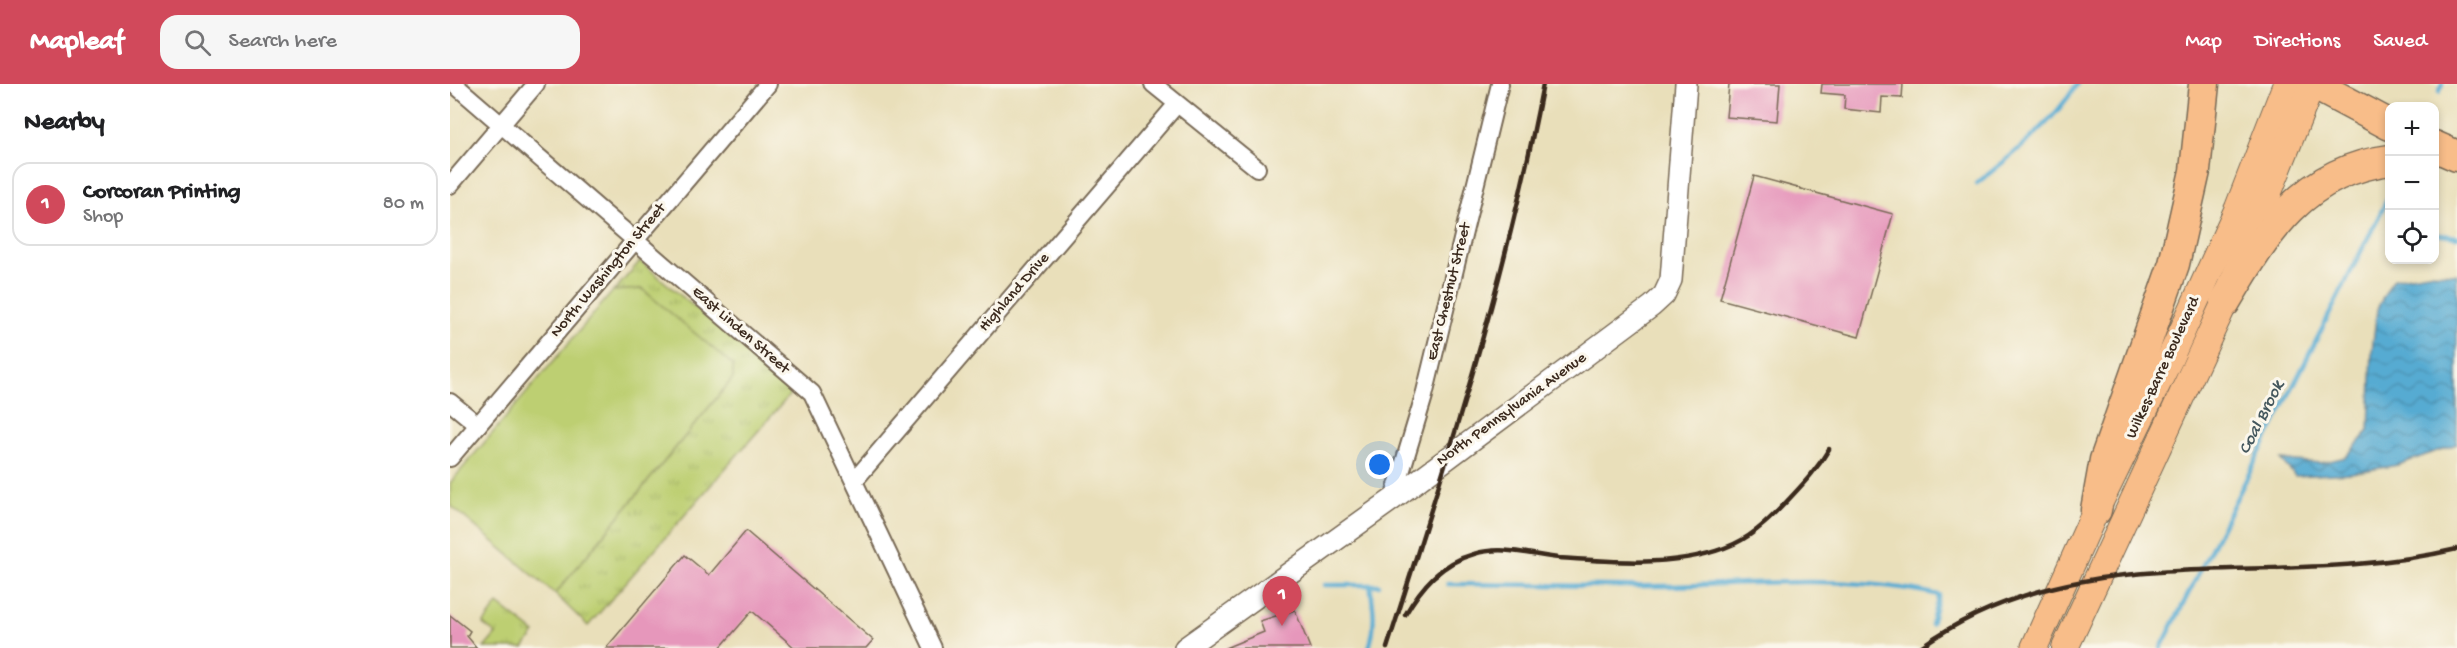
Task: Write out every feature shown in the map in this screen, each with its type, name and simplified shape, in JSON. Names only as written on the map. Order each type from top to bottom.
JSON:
[{"type":"highway","points":[[2096,510],[2105,460],[2177,253],[2195,171],[2204,84]]},
{"type":"highway","points":[[2313,84],[2385,122]]},
{"type":"highway","points":[[2439,148],[2457,156]]},
{"type":"highway","points":[[2439,159],[2457,161]]},
{"type":"highway","points":[[2225,302],[2258,247],[2290,207],[2326,182],[2349,171],[2385,161]]},
{"type":"main road","name":"Wilkes-Barre Boulevard","points":[[2034,648],[2238,208],[2286,84]]},
{"type":"main road","name":"Wilkes-Barre Boulevard","points":[[2065,648],[2225,302],[2313,84]]},
{"type":"street","name":"East Linden Street","points":[[454,84],[812,393],[933,648]]},
{"type":"street","points":[[450,185],[536,84]]},
{"type":"street","name":"North Washington Street","points":[[450,458],[768,84]]},
{"type":"street","points":[[1153,84],[1257,168]]},
{"type":"street","name":"East Chestnut Street","points":[[1393,499],[1424,396],[1500,84]]},
{"type":"street","name":"North Pennsylvania Avenue","points":[[1194,645],[1664,295],[1671,280],[1686,84]]},
{"type":"street","name":"Highland Drive","points":[[854,481],[1177,104]]},
{"type":"street","points":[[450,402],[478,425]]},
{"type":"green space","points":[[640,261],[793,391],[588,626],[555,594],[733,378],[643,289],[614,291]]},
{"type":"green space","points":[[642,289],[733,365],[733,378],[555,594],[450,505],[450,483],[613,291]]},
{"type":"green space","points":[[498,604],[535,633],[524,648],[484,648],[496,634],[483,624]]},
{"type":"water","points":[[2428,273],[2457,274],[2457,444],[2398,465],[2351,473],[2295,476],[2281,460],[2321,463],[2346,457],[2369,430],[2372,351],[2377,309],[2393,279]]},
{"type":"building","points":[[1729,84],[1780,84],[1777,121],[1726,117]]},
{"type":"building","points":[[1822,84],[1903,84],[1902,98],[1882,97],[1881,113],[1844,109],[1845,95],[1821,93]]},
{"type":"building","points":[[1754,176],[1893,214],[1859,337],[1720,299]]},
{"type":"building","points":[[746,531],[873,640],[866,648],[795,648],[752,611],[720,648],[606,648],[685,555],[709,575]]},
{"type":"building","points":[[1295,610],[1310,648],[1225,648],[1264,632],[1260,621]]},
{"type":"building","points":[[450,615],[470,631],[467,636],[477,648],[450,648]]},
{"type":"waterway","points":[[1977,183],[2018,150],[2044,125],[2077,84]]},
{"type":"waterway","name":"Coal Brook","points":[[2439,92],[2443,84]]},
{"type":"waterway","name":"Coal Brook","points":[[2161,648],[2385,204]]},
{"type":"waterway","points":[[2439,235],[2457,237]]},
{"type":"waterway","points":[[1448,584],[1635,586],[1766,582],[1871,584],[1939,595],[1931,624]]},
{"type":"waterway","points":[[1324,585],[1379,585]]},
{"type":"waterway","points":[[1369,648],[1374,617],[1370,585]]},
{"type":"railway","points":[[1387,648],[1432,508],[1494,298],[1543,84]]},
{"type":"railway","points":[[1405,615],[1433,577],[1452,563],[1485,551],[1516,551],[1559,558],[1625,562],[1670,560],[1714,552],[1742,540],[1757,530],[1811,475],[1829,449]]},
{"type":"railway","points":[[1919,648],[1982,612],[2047,589],[2113,576],[2388,561],[2457,549]]},
{"type":"place","name":"Corcoran Printing","points":[[1282,626]]}]
